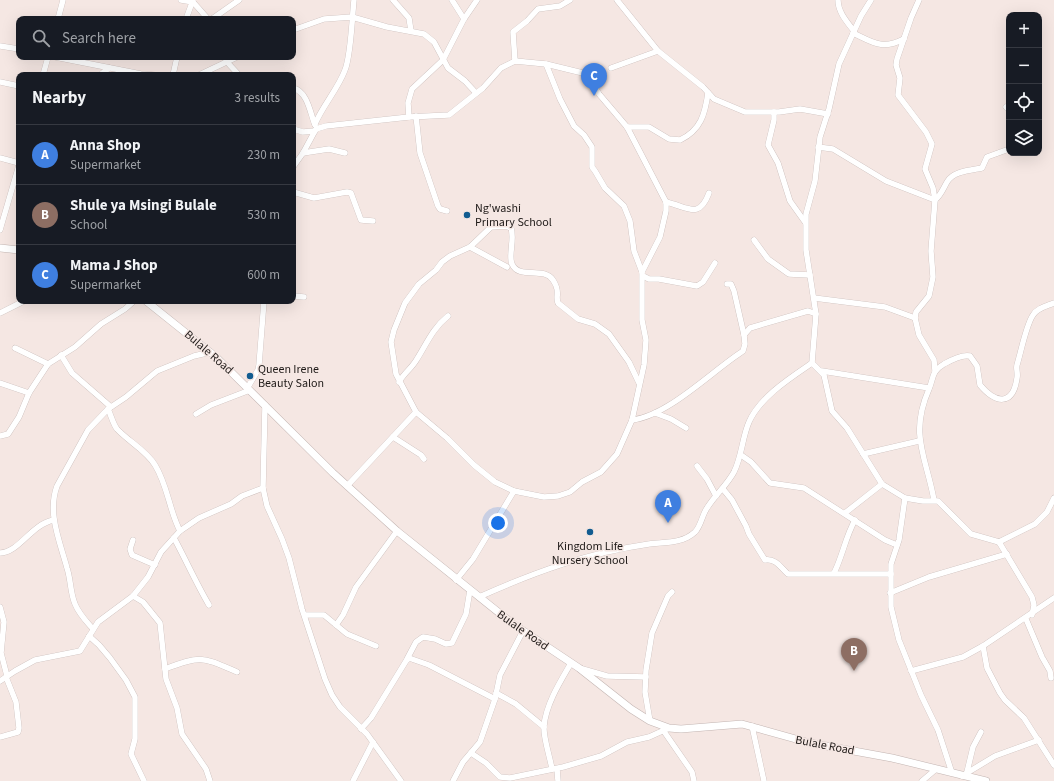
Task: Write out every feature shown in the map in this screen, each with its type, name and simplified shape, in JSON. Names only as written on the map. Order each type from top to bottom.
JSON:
[{"type":"street","points":[[59,16],[63,0]]},
{"type":"street","points":[[181,0],[193,1],[206,16]]},
{"type":"street","points":[[216,16],[239,0]]},
{"type":"street","points":[[296,163],[303,153],[315,128],[322,108],[338,85],[346,69],[354,0]]},
{"type":"street","points":[[392,0],[409,18],[411,31]]},
{"type":"street","points":[[452,0],[464,19]]},
{"type":"street","points":[[409,117],[408,103],[412,89],[443,60],[464,19],[477,0]]},
{"type":"street","points":[[515,61],[512,36],[515,29],[527,21],[538,9],[560,6],[570,0]]},
{"type":"street","points":[[617,0],[658,51],[714,99],[745,112],[774,112],[800,109],[828,114]]},
{"type":"street","points":[[838,0],[838,5],[854,32],[885,46],[893,45],[904,39]]},
{"type":"street","points":[[479,597],[576,558],[609,550],[682,540],[690,536],[698,529],[706,509],[723,489],[735,471],[749,422],[757,410],[782,385],[812,363],[816,314],[806,250],[805,222],[815,181],[818,147],[828,114],[839,64],[871,0]]},
{"type":"street","points":[[919,0],[911,18],[896,62],[900,80],[898,94],[926,132],[932,144],[925,169],[933,188],[935,200],[931,251],[934,271],[928,298],[916,312],[915,318],[919,335],[934,360],[935,371],[921,410],[919,441],[934,500]]},
{"type":"street","points":[[187,16],[193,1]]},
{"type":"street","points":[[296,29],[324,19],[352,17],[387,27],[424,34],[434,42],[440,50],[443,60],[452,73],[465,81],[476,93]]},
{"type":"street","points":[[0,46],[16,49]]},
{"type":"street","points":[[610,68],[658,51]]},
{"type":"street","points":[[44,72],[47,60]]},
{"type":"street","points":[[70,60],[131,72]]},
{"type":"street","points":[[174,72],[177,60]]},
{"type":"street","points":[[204,72],[224,60]]},
{"type":"street","points":[[227,60],[237,72]]},
{"type":"street","points":[[296,130],[303,132],[315,128],[342,124],[416,116],[449,115],[476,93],[501,68],[515,61],[546,64],[587,74],[599,94],[627,127],[666,202],[666,211],[660,237],[642,274]]},
{"type":"street","points":[[546,64],[560,99],[574,126],[584,135],[592,147],[592,167],[605,188],[624,206],[630,221],[634,251],[642,274],[642,320],[646,340],[644,365],[639,382],[632,420],[627,433],[610,464],[601,472],[582,482],[570,492],[558,496],[544,497],[514,491],[495,482],[474,465],[447,438],[416,412],[409,396],[399,382],[396,374],[392,342],[394,330],[405,303],[419,284],[450,256],[470,247],[491,227],[505,226],[510,228],[513,247],[511,260],[514,267],[518,270],[544,273],[552,278],[558,290],[558,303],[578,319],[595,324],[608,334],[629,362],[639,382]]},
{"type":"street","points":[[104,72],[109,68]]},
{"type":"street","points":[[0,82],[16,85]]},
{"type":"street","points":[[296,89],[304,96],[315,128]]},
{"type":"street","points":[[627,127],[649,127],[669,139],[680,140],[700,125],[706,108],[708,93]]},
{"type":"street","points":[[774,112],[774,120],[768,146],[778,162],[790,201],[805,222]]},
{"type":"street","points":[[416,116],[420,153],[438,206],[447,212]]},
{"type":"street","points":[[818,147],[833,149],[888,182],[935,200]]},
{"type":"street","points":[[303,153],[329,148],[345,153]]},
{"type":"street","points":[[935,200],[942,193],[950,178],[960,173],[982,168],[987,157],[1006,150]]},
{"type":"street","points":[[0,158],[16,163]]},
{"type":"street","points":[[0,230],[16,174]]},
{"type":"street","points":[[296,193],[314,198],[347,192],[350,193],[361,220],[373,221]]},
{"type":"street","points":[[666,202],[698,210],[701,208],[709,193]]},
{"type":"street","points":[[754,240],[765,256],[789,274],[810,275]]},
{"type":"street","points":[[470,247],[507,267]]},
{"type":"street","points":[[0,248],[16,250]]},
{"type":"street","points":[[643,283],[649,279],[659,279],[700,285],[715,263]]},
{"type":"street","points":[[642,274],[649,279]]},
{"type":"street","points":[[632,420],[640,419],[655,413],[743,351],[745,344],[744,335],[734,291],[730,284],[726,284]]},
{"type":"street","points":[[296,296],[304,297]]},
{"type":"street","points":[[814,298],[885,307],[915,318]]},
{"type":"street","points":[[935,371],[948,362],[964,356],[970,356],[977,366],[980,385],[996,399],[1005,399],[1013,392],[1016,383],[1017,366],[1031,317],[1036,311],[1054,303]]},
{"type":"street","points":[[0,313],[18,304]]},
{"type":"street","points":[[0,436],[8,434],[15,424],[29,393],[48,364],[74,347],[101,324],[131,304]]},
{"type":"street","name":"Bulale Road","points":[[150,304],[211,352],[348,486],[397,531],[456,580],[523,631],[580,668],[631,709],[650,720],[666,729],[736,724],[752,726],[810,743],[892,758],[935,770],[965,774],[986,781]]},
{"type":"street","points":[[196,414],[211,405],[249,388],[258,370],[264,304]]},
{"type":"street","points":[[744,335],[748,330],[757,326],[808,311],[816,314]]},
{"type":"street","points":[[399,382],[405,371],[417,359],[433,330],[448,316]]},
{"type":"street","points":[[15,348],[48,364]]},
{"type":"street","points":[[93,629],[82,618],[75,605],[67,567],[62,554],[54,520],[54,494],[57,486],[88,430],[109,408],[126,397],[157,371],[194,356],[211,352]]},
{"type":"street","points":[[62,355],[72,373],[109,408],[117,429],[140,448],[155,464],[167,493],[174,519],[180,531]]},
{"type":"street","points":[[812,363],[822,371],[929,388]]},
{"type":"street","points":[[822,371],[832,411],[843,423],[882,484],[905,498],[923,501],[934,500],[942,503],[971,534],[999,542],[1032,597],[1034,604],[1032,615]]},
{"type":"street","points":[[0,383],[29,393]]},
{"type":"street","points":[[265,405],[263,488],[267,506],[289,558],[305,615],[332,695],[348,717],[373,742],[401,781]]},
{"type":"street","points":[[348,486],[416,412]]},
{"type":"street","points":[[655,413],[686,428]]},
{"type":"street","points":[[393,437],[424,459]]},
{"type":"street","points":[[863,454],[919,441]]},
{"type":"street","points":[[741,454],[751,462],[770,483],[804,488],[885,540],[897,545]]},
{"type":"street","points":[[697,466],[707,478],[716,496]]},
{"type":"street","points":[[845,513],[882,484]]},
{"type":"street","points":[[0,681],[6,676],[35,660],[80,651],[93,629],[105,616],[133,596],[155,565],[162,552],[180,531],[198,518],[231,504],[242,496],[263,488]]},
{"type":"street","points":[[723,489],[732,500],[749,534],[765,560],[770,559],[776,562],[790,575],[834,573],[891,574]]},
{"type":"street","points":[[456,580],[473,559],[514,491]]},
{"type":"street","points":[[905,498],[897,545],[893,554],[891,574],[890,593],[893,620],[911,671],[938,730],[952,773]]},
{"type":"street","points":[[999,542],[1035,524],[1047,512],[1054,498]]},
{"type":"street","points":[[0,553],[5,553],[14,548],[40,524],[54,520]]},
{"type":"street","points":[[834,573],[841,560],[846,537],[855,520]]},
{"type":"street","points":[[336,625],[343,615],[356,587],[397,531]]},
{"type":"street","points":[[174,538],[187,561],[191,574],[209,605]]},
{"type":"street","points":[[133,540],[130,549],[132,555],[155,565]]},
{"type":"street","points":[[890,593],[929,577],[1007,554]]},
{"type":"street","points":[[361,729],[371,718],[407,660],[416,642],[423,637],[435,639],[446,644],[452,643],[466,614],[470,590]]},
{"type":"street","points":[[650,720],[646,692],[646,677],[652,633],[665,602],[672,592]]},
{"type":"street","points":[[133,596],[143,602],[160,623],[166,678],[177,708],[182,734],[206,769],[210,781]]},
{"type":"street","points":[[911,671],[963,657],[1026,619],[1054,598]]},
{"type":"street","points":[[0,607],[4,622],[1,653],[6,676],[19,713],[18,732],[0,737]]},
{"type":"street","points":[[305,615],[324,615],[355,638],[376,646]]},
{"type":"street","points":[[1026,619],[1042,657],[1050,670],[1051,678]]},
{"type":"street","points":[[453,781],[463,762],[480,742],[506,661],[523,631]]},
{"type":"street","points":[[89,636],[110,658],[126,680],[135,697],[135,739],[131,754],[144,781]]},
{"type":"street","points":[[983,646],[987,668],[1000,693],[1005,700],[1024,718],[1054,765]]},
{"type":"street","points":[[165,669],[184,661],[200,658],[238,672]]},
{"type":"street","points":[[407,660],[414,658],[495,696],[516,704],[544,727]]},
{"type":"street","points":[[558,781],[544,727],[551,702],[571,663]]},
{"type":"street","points":[[580,668],[614,677],[646,677]]},
{"type":"street","points":[[752,726],[764,781]]},
{"type":"street","points":[[471,753],[486,763],[500,777],[504,778],[555,769],[601,756],[627,742],[650,737],[666,729],[690,768],[694,781]]},
{"type":"street","points":[[965,774],[972,754],[973,746],[981,732]]},
{"type":"street","points":[[965,774],[1002,753],[1039,740]]},
{"type":"street","points":[[353,781],[373,742]]},
{"type":"street","points":[[922,781],[935,770]]},
{"type":"place","name":"Mama J Shop","points":[[594,96]]},
{"type":"place","name":"Ng'washi Primary School","points":[[467,215]]},
{"type":"place","name":"Queen Irene Beauty Salon","points":[[250,376]]},
{"type":"place","name":"Anna Shop","points":[[668,523]]},
{"type":"place","name":"Kingdom Life Nursery School","points":[[590,532]]},
{"type":"place","name":"Shule ya Msingi Bulale","points":[[854,671]]}]
